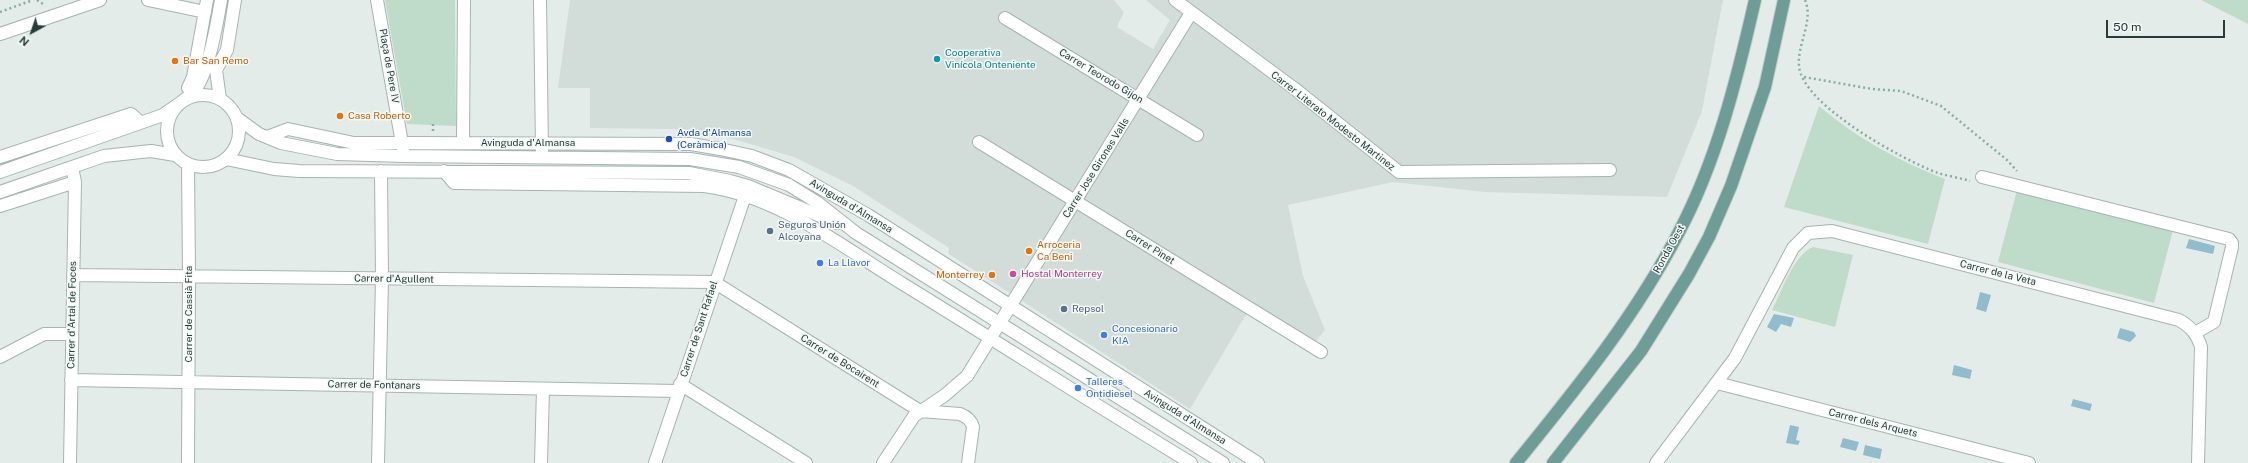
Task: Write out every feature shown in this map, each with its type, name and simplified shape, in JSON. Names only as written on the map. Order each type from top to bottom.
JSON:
[{"type":"main road","name":"Ronda Oest","points":[[1516,463],[1616,337],[1680,231],[1704,174],[1736,85],[1755,0]]},
{"type":"main road","points":[[1553,463],[1641,351],[1689,274],[1709,237],[1731,186],[1765,87],[1784,0]]},
{"type":"street","points":[[0,34],[100,0]]},
{"type":"street","points":[[148,0],[206,6],[193,77],[183,100]]},
{"type":"street","points":[[175,155],[169,144],[167,126],[174,109],[195,89],[214,39],[221,0]]},
{"type":"street","points":[[216,70],[227,50],[235,0]]},
{"type":"street","name":"Plaça de Pere IV","points":[[377,0],[404,156]]},
{"type":"street","points":[[463,143],[464,0]]},
{"type":"street","points":[[457,171],[472,165],[534,165],[542,157],[540,0]]},
{"type":"street","name":"Carrer Literato Modesto Martinez","points":[[1175,0],[1295,89],[1399,172],[1610,170]]},
{"type":"street","name":"Carrer Jose Girones Valls","points":[[883,463],[911,421],[920,411],[959,385],[967,376],[1012,306],[1191,13]]},
{"type":"street","name":"Carrer Teorodo Gijon","points":[[1005,18],[1139,98],[1197,135]]},
{"type":"street","points":[[214,39],[220,99]]},
{"type":"street","points":[[0,172],[163,115],[183,100],[201,95],[220,99],[233,110],[237,118],[239,129],[238,140],[234,150],[226,159],[208,167],[188,164],[175,155],[151,151],[127,152],[104,156],[0,192]]},
{"type":"street","points":[[0,157],[131,114],[140,122]]},
{"type":"street","name":"Avinguda d'Almansa","points":[[237,118],[267,137],[297,147],[337,154],[404,156],[690,158],[739,167],[789,185],[818,203],[852,230],[1222,463]]},
{"type":"street","name":"Avinguda d'Almansa","points":[[267,137],[288,129],[343,142],[382,144],[691,144],[736,153],[789,170],[868,215],[1258,463]]},
{"type":"street","name":"Carrer Pinet","points":[[979,142],[1321,352]]},
{"type":"street","name":"Avinguda d'Almansa","points":[[382,144],[404,156]]},
{"type":"street","points":[[704,146],[715,163],[725,170],[740,174],[746,191]]},
{"type":"street","points":[[715,163],[723,156],[736,153]]},
{"type":"street","name":"Avinguda d'Almansa","points":[[226,159],[274,169],[293,170],[689,173],[746,191],[852,230]]},
{"type":"street","name":"Carrer de Cassià Fita","points":[[188,164],[188,463]]},
{"type":"street","name":"Carrer d'Artal de Foces","points":[[70,463],[71,334],[75,182],[72,167]]},
{"type":"street","points":[[378,463],[382,279],[381,171]]},
{"type":"street","name":"Avinguda d'Almansa","points":[[444,171],[454,183],[704,186],[746,191],[802,222],[1191,463]]},
{"type":"street","points":[[1982,177],[2229,239],[2232,243],[2232,247],[2214,322],[2209,326],[2194,332],[2200,347],[2198,463]]},
{"type":"street","points":[[0,206],[75,182]]},
{"type":"street","name":"Carrer de Sant Rafael","points":[[655,463],[714,282],[746,191]]},
{"type":"street","points":[[852,230],[868,215]]},
{"type":"street","name":"Carrer de la Veta","points":[[1717,383],[1746,339],[1785,260],[1800,239],[1815,231],[1832,231],[2179,320],[2194,332]]},
{"type":"street","name":"Carrer d'Agullent","points":[[73,275],[714,282]]},
{"type":"street","name":"Carrer de Bocairent","points":[[714,282],[920,411],[960,414],[971,422],[973,427],[968,463]]},
{"type":"street","points":[[1,356],[44,334],[71,334]]},
{"type":"street","name":"Carrer de Fontanars","points":[[71,380],[189,381],[543,389],[679,388]]},
{"type":"street","points":[[1656,463],[1717,383]]},
{"type":"street","name":"Carrer dels Arquets","points":[[1717,383],[2029,463]]},
{"type":"street","points":[[679,388],[806,463]]},
{"type":"street","points":[[541,463],[543,389]]},
{"type":"path","points":[[0,12],[33,0]]},
{"type":"path","points":[[1805,0],[1807,20],[1800,47],[1798,67],[1807,85],[1832,111],[1884,148],[1938,173],[1981,184],[1982,177]]},
{"type":"path","points":[[1803,77],[1872,89],[1902,91],[1941,106],[2001,156],[2017,172]]},
{"type":"shaded area","points":[[570,0],[1114,0],[1124,12],[1117,27],[1153,49],[1170,20],[1146,0],[1723,0],[1702,111],[1667,197],[1485,192],[1393,182],[1288,205],[1303,276],[1325,330],[1307,352],[1247,313],[1190,409],[949,254],[949,248],[853,186],[794,157],[706,131],[590,128],[590,88],[558,88]]},
{"type":"green space","points":[[385,0],[455,0],[456,126],[407,124]]},
{"type":"green space","points":[[2201,0],[2248,0],[2248,24]]},
{"type":"green space","points":[[1819,106],[1863,139],[1894,156],[1945,179],[1928,244],[1784,207]]},
{"type":"green space","points":[[2017,190],[2173,230],[2154,303],[1998,262]]},
{"type":"green space","points":[[1813,247],[1853,255],[1835,327],[1772,310],[1794,266],[1806,251]]},
{"type":"water","points":[[2189,239],[2215,246],[2213,254],[2186,248]]},
{"type":"water","points":[[1980,292],[1991,295],[1986,312],[1976,309]]},
{"type":"water","points":[[1774,314],[1794,318],[1791,327],[1781,324],[1776,332],[1767,327]]},
{"type":"water","points":[[2120,328],[2134,332],[2136,336],[2130,342],[2117,338]]},
{"type":"water","points":[[1954,365],[1972,370],[1970,379],[1952,375]]},
{"type":"water","points":[[2073,399],[2092,404],[2090,411],[2071,406]]},
{"type":"water","points":[[1790,425],[1799,427],[1796,440],[1800,441],[1798,445],[1786,443]]},
{"type":"water","points":[[1843,438],[1859,442],[1856,451],[1840,447]]},
{"type":"water","points":[[1865,445],[1882,449],[1880,459],[1863,455]]},
{"type":"place","name":"Cooperativa Vinícola Onteniente","points":[[937,59]]},
{"type":"place","name":"Bar San Remo","points":[[175,61]]},
{"type":"place","name":"Casa Roberto","points":[[340,116]]},
{"type":"place","name":"Avda d'Almansa (Ceràmica)","points":[[669,139]]},
{"type":"place","name":"Seguros Unión Alcoyana","points":[[770,231]]},
{"type":"place","name":"Arroceria Ca Beni","points":[[1029,251]]},
{"type":"place","name":"La Llavor","points":[[820,263]]},
{"type":"place","name":"Hostal Monterrey","points":[[1013,274]]},
{"type":"place","name":"Monterrey","points":[[992,275]]},
{"type":"place","name":"Repsol","points":[[1064,309]]},
{"type":"place","name":"Concesionario KIA","points":[[1104,335]]},
{"type":"place","name":"Talleres Ontidiesel","points":[[1078,388]]}]
